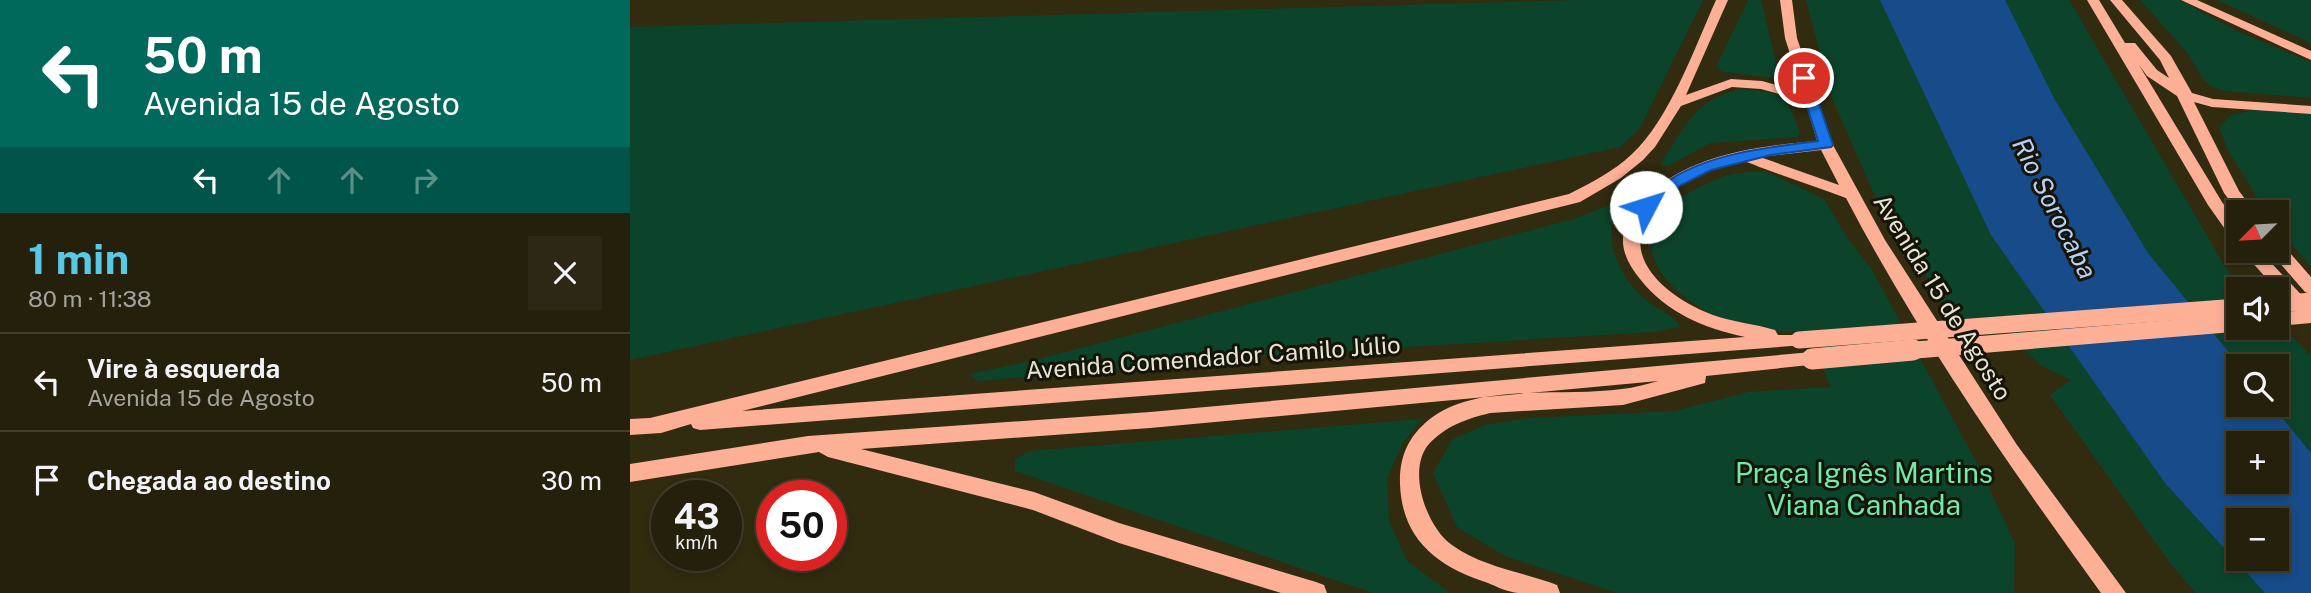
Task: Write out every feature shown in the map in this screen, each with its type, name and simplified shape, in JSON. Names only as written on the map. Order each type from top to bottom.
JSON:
[{"type":"main road","points":[[640,426],[1574,198],[1639,157],[1661,130],[1722,0]]},
{"type":"main road","name":"Avenida 15 de Agosto","points":[[1786,0],[1791,38],[1826,145],[1877,241],[2010,451],[2115,593]]},
{"type":"main road","points":[[2093,0],[2226,219]]},
{"type":"main road","points":[[2116,0],[2166,59],[2238,200]]},
{"type":"main road","points":[[2187,0],[2311,57]]},
{"type":"main road","points":[[2106,22],[2133,49],[2152,74],[2187,96],[2212,103],[2256,104],[2311,110]]},
{"type":"main road","points":[[1673,104],[1731,83],[1762,85],[1810,98]]},
{"type":"main road","points":[[2199,124],[2211,111],[2256,104]]},
{"type":"main road","points":[[1826,145],[1787,148],[1745,157],[1688,175],[1646,207],[1634,223],[1629,241],[1634,259],[1652,284],[1686,310],[1736,329],[1799,340],[2226,308]]},
{"type":"main road","points":[[1745,157],[1851,194]]},
{"type":"main road","points":[[2261,263],[2311,316]]},
{"type":"main road","points":[[2289,263],[2311,288]]},
{"type":"main road","points":[[2289,303],[2311,301]]},
{"type":"main road","points":[[2289,318],[2311,316]]},
{"type":"main road","points":[[630,473],[808,444],[1150,420],[2226,324]]},
{"type":"main road","name":"Avenida Comendador Camilo Júlio","points":[[640,426],[1799,340]]},
{"type":"main road","points":[[1549,593],[1476,569],[1443,552],[1419,524],[1410,494],[1410,470],[1418,442],[1442,421],[1465,411],[1490,405],[1623,397],[1737,366]]},
{"type":"main road","points":[[808,444],[1034,501],[1119,533],[1316,593]]},
{"type":"green space","points":[[1580,0],[1703,0],[1640,128],[1620,147],[630,360],[630,27]]},
{"type":"green space","points":[[1748,0],[1761,0],[1779,75],[1777,78],[1723,72],[1716,67]]},
{"type":"green space","points":[[1806,0],[2069,0],[2227,270],[2234,277],[2226,277],[2226,340],[2289,340],[2289,333],[2311,356],[2311,593],[2196,593],[2170,563],[2050,395],[2071,380],[2040,365],[1995,318],[1952,319],[1874,194],[1831,96]]},
{"type":"green space","points":[[2140,0],[2180,0],[2237,31],[2311,62],[2311,98],[2226,91],[2212,87],[2204,80],[2186,51]]},
{"type":"green space","points":[[2217,0],[2311,0],[2311,43]]},
{"type":"green space","points":[[1742,89],[1776,94],[1782,98],[1791,110],[1800,133],[1798,137],[1710,143],[1668,166],[1661,164],[1684,127],[1702,107],[1713,99]]},
{"type":"green space","points":[[2260,109],[2311,114],[2311,267],[2289,241],[2289,200],[2259,200],[2229,152],[2219,128],[2231,115]]},
{"type":"green space","name":"Praça Ignês Martins Viana Canhada","points":[[1765,171],[1824,199],[1848,239],[1872,270],[1980,469],[2015,543],[2014,593],[1617,593],[1505,556],[1457,527],[1433,473],[1452,440],[1484,425],[1531,418],[1675,411],[1748,392],[1831,387],[1807,331],[1760,330],[1734,324],[1713,315],[1674,288],[1660,271],[1652,252],[1653,232],[1663,211],[1675,201],[1721,177]]},
{"type":"green space","points":[[1623,200],[1614,216],[1611,231],[1615,255],[1633,288],[1651,304],[1671,316],[1680,327],[1651,332],[1279,355],[978,381],[969,374],[1031,361],[1574,219]]},
{"type":"green space","points":[[1422,419],[1403,443],[1387,478],[1389,521],[1407,561],[1450,593],[1373,593],[1015,471],[1015,459],[1030,451]]},
{"type":"water","name":"Rio Sorocaba","points":[[1880,0],[2005,0],[2055,100],[2148,253],[2230,354],[2226,354],[2226,417],[2282,417],[2311,453],[2311,593],[2265,593],[2245,571],[2289,571],[2289,508],[2226,508],[2226,550],[2165,483],[1991,235]]},
{"type":"route","points":[[1646,207],[1676,182],[1706,167],[1771,151],[1826,145],[1804,78]]}]
